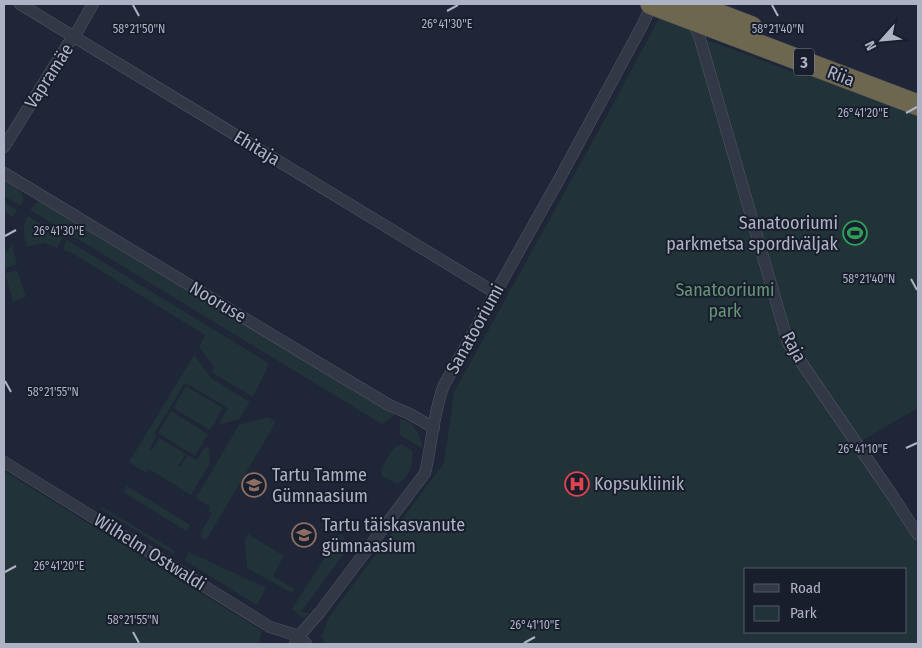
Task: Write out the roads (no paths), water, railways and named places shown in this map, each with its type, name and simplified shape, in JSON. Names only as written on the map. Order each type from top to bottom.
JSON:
[{"type":"highway","name":"Riia","points":[[652,4],[690,11],[918,91]]},
{"type":"highway","name":"Riia","points":[[690,11],[918,105]]},
{"type":"street","name":"Ehitaja","points":[[20,4],[494,292]]},
{"type":"street","name":"Vapramäe","points":[[4,147],[93,4]]},
{"type":"street","name":"Sanatooriumi","points":[[300,641],[425,473],[438,402],[444,384],[562,174],[652,4]]},
{"type":"street","name":"Raja","points":[[690,11],[698,32],[788,342],[918,535]]},
{"type":"street","name":"Nooruse","points":[[4,173],[388,405],[410,414],[434,428]]},
{"type":"street","name":"Wilhelm Ostwaldi","points":[[4,462],[270,627],[300,641]]},
{"type":"place","name":"Sanatooriumi parkmetsa spordiväljak","points":[[855,233]]},
{"type":"place","name":"Kopsukliinik","points":[[577,484]]},
{"type":"place","name":"Tartu Tamme Gümnaasium","points":[[254,485]]},
{"type":"place","name":"Tartu täiskasvanute gümnaasium","points":[[304,535]]},
{"type":"park label","name":"Sanatooriumi park","points":[[725,300]]}]
